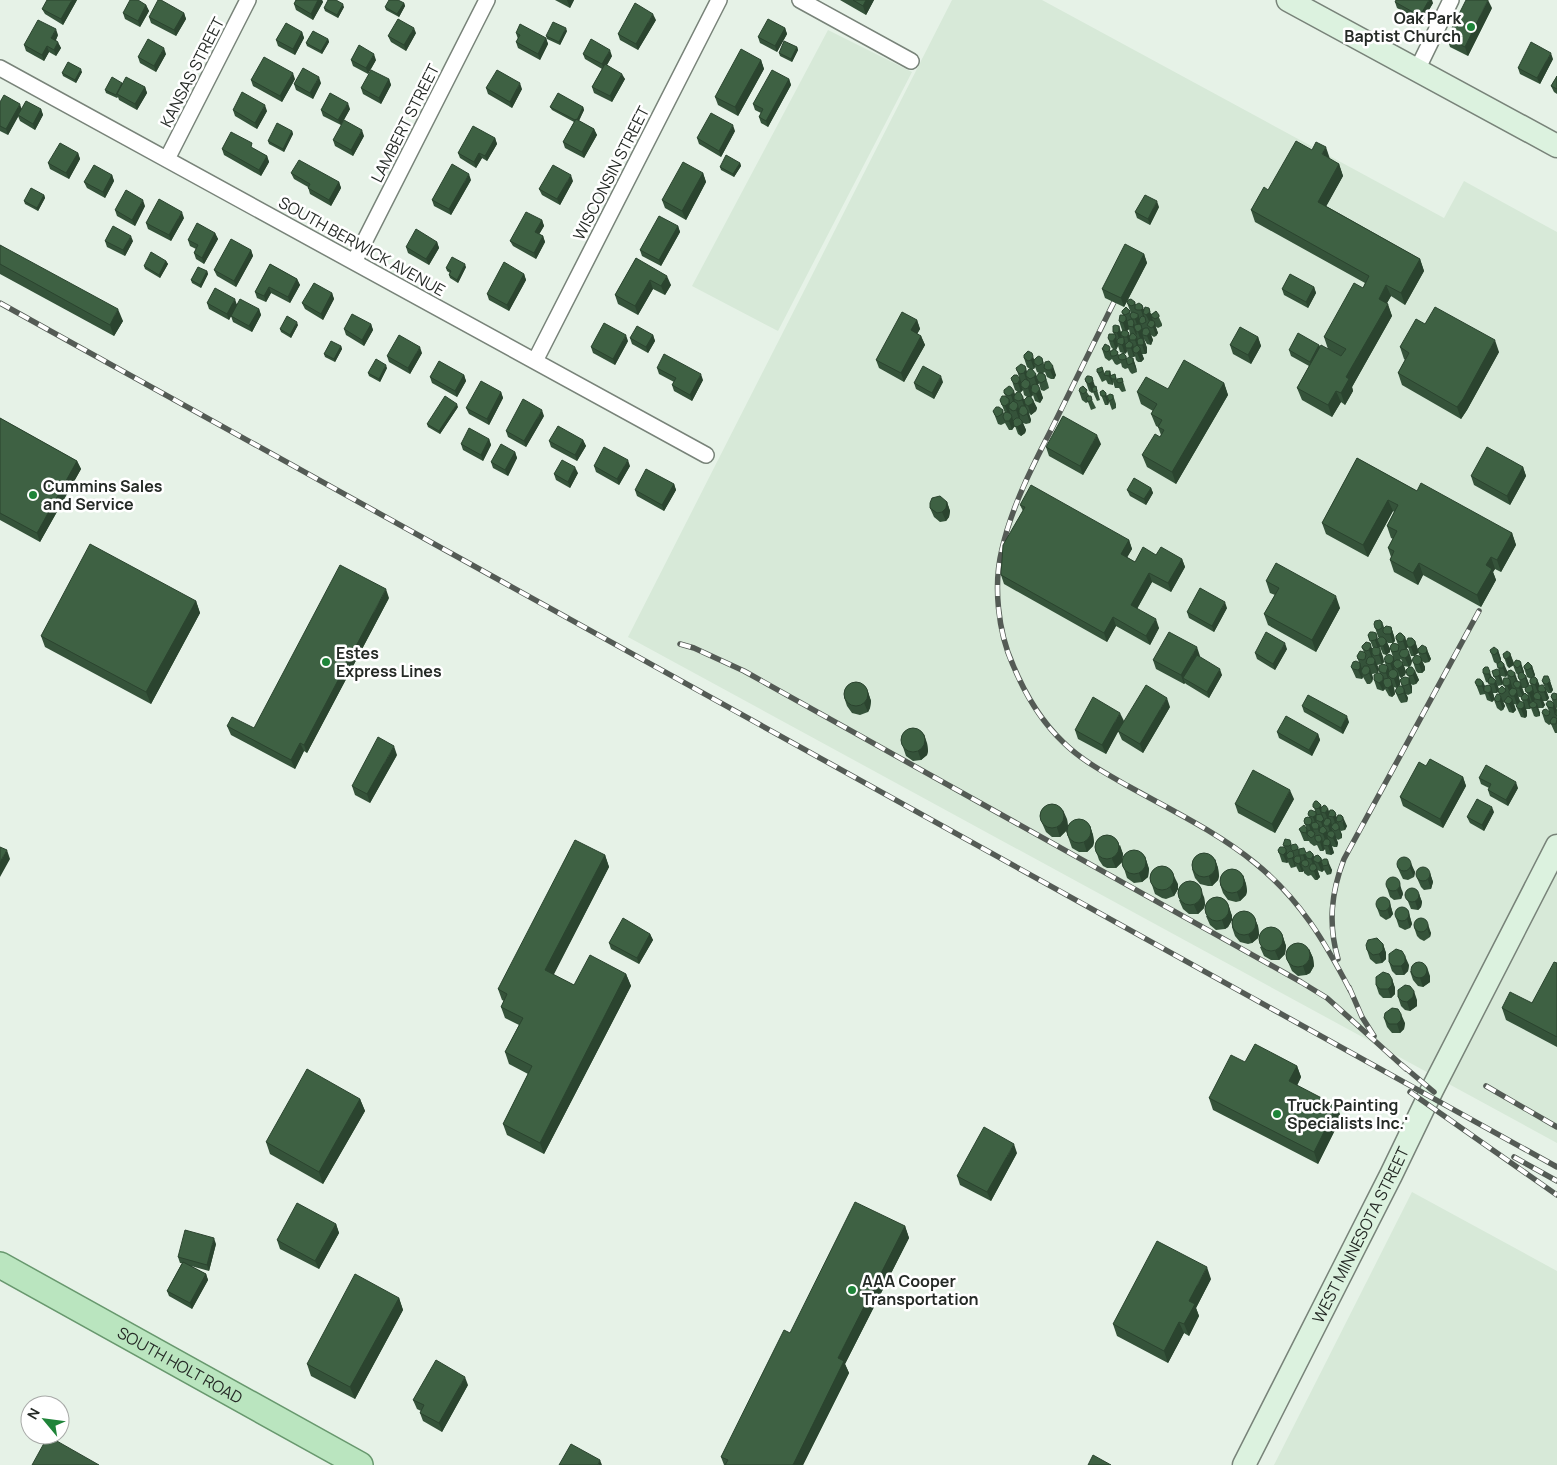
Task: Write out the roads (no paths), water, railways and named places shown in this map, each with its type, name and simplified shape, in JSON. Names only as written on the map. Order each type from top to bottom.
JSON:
[{"type":"main road","name":"SOUTH HOLT ROAD","points":[[0,1264],[360,1465]]},
{"type":"street","name":"KANSAS STREET","points":[[166,159],[248,0]]},
{"type":"street","name":"LAMBERT STREET","points":[[354,262],[487,0]]},
{"type":"street","name":"WISCONSIN STREET","points":[[535,361],[719,0]]},
{"type":"street","points":[[800,0],[912,61]]},
{"type":"street","points":[[1288,0],[1557,146]]},
{"type":"street","points":[[1417,70],[1451,0]]},
{"type":"street","name":"SOUTH BERWICK AVENUE","points":[[0,68],[706,456]]},
{"type":"street","name":"WEST MINNESOTA STREET","points":[[1244,1465],[1557,846]]},
{"type":"railway","points":[[1114,302],[1030,472],[1006,533],[999,563],[998,608],[1008,652],[1034,706],[1047,725],[1070,749],[1102,771],[1225,841],[1271,877],[1310,922],[1351,992]]},
{"type":"railway","points":[[0,303],[1557,1167]]},
{"type":"railway","points":[[1338,959],[1333,933],[1332,909],[1336,884],[1344,859],[1479,611]]},
{"type":"railway","points":[[680,644],[694,648],[744,671],[1301,982],[1327,998],[1406,1069]]},
{"type":"railway","points":[[1349,987],[1362,1017],[1374,1036]]},
{"type":"railway","points":[[1402,1065],[1434,1092]]},
{"type":"railway","points":[[1486,1086],[1557,1127]]},
{"type":"railway","points":[[1410,1092],[1557,1195]]},
{"type":"railway","points":[[1514,1157],[1557,1181]]},
{"type":"place","name":"Oak Park Baptist Church","points":[[1471,27]]},
{"type":"place","name":"Cummins Sales and Service","points":[[33,495]]},
{"type":"place","name":"Estes Express Lines","points":[[326,662]]},
{"type":"place","name":"Truck Painting Specialists Inc.'","points":[[1277,1114]]},
{"type":"place","name":"AAA Cooper Transportation","points":[[852,1290]]}]
